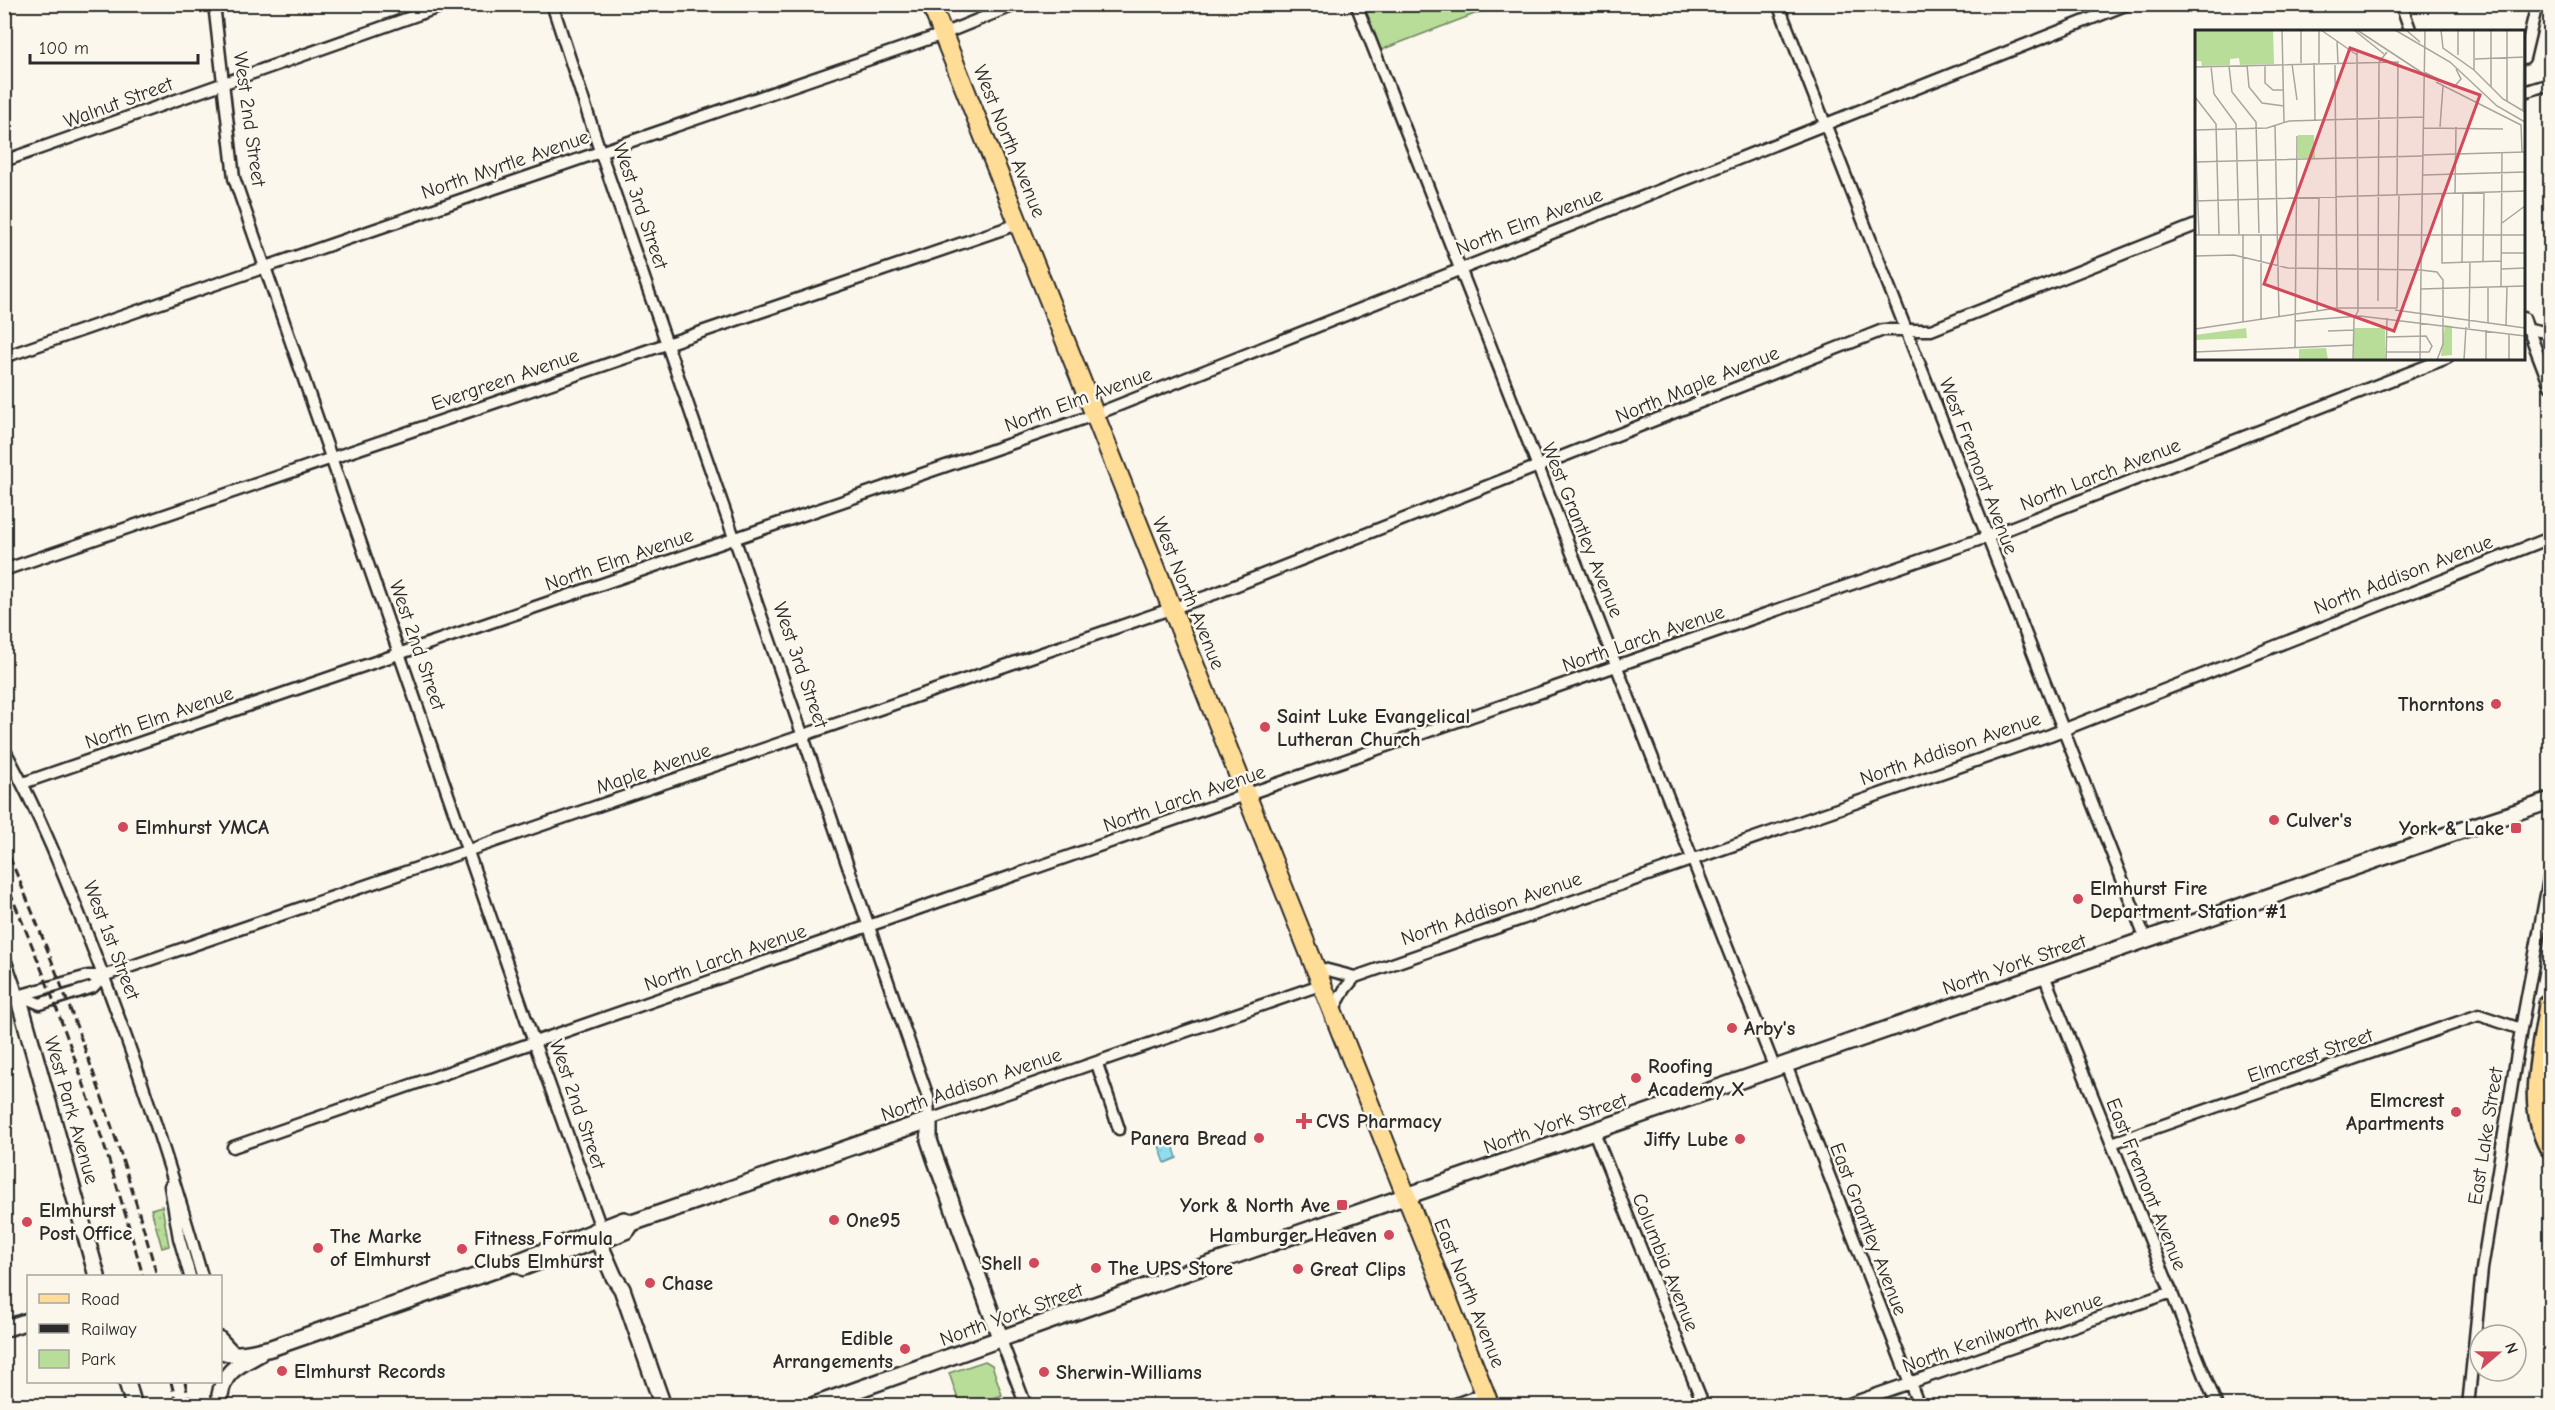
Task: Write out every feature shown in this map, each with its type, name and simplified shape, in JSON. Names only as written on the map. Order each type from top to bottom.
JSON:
[{"type":"highway","points":[[2550,1004],[2537,1094],[2538,1114],[2550,1146]]},
{"type":"main road","name":"West North Avenue","points":[[932,4],[1171,609],[1408,1197]]},
{"type":"main road","name":"North York Street","points":[[812,1406],[1176,1276],[2550,801]]},
{"type":"main road","name":"West Park Avenue","points":[[11,993],[97,1275]]},
{"type":"main road","name":"North Addison Avenue","points":[[228,1352],[248,1354],[271,1348],[517,1267],[600,1235],[624,1220],[632,1223],[929,1120]]},
{"type":"main road","name":"West 3rd Street","points":[[929,1120],[929,1140],[1001,1340]]},
{"type":"main road","name":"East North Avenue","points":[[1408,1197],[1488,1399]]},
{"type":"main road","name":"West 2nd Street","points":[[600,1235],[621,1274],[622,1289],[663,1406]]},
{"type":"main road","points":[[4,1329],[27,1321]]},
{"type":"main road","points":[[220,1394],[224,1378],[229,1373],[271,1348]]},
{"type":"main road","points":[[127,1383],[134,1406]]},
{"type":"street","name":"West 2nd Street","points":[[214,4],[234,178],[600,1235]]},
{"type":"street","name":"Walnut Street","points":[[4,161],[448,4]]},
{"type":"street","name":"West 3rd Street","points":[[552,4],[600,151],[928,1097],[929,1120]]},
{"type":"street","name":"North Myrtle Avenue","points":[[4,357],[943,34],[1017,4]]},
{"type":"street","name":"West Grantley Avenue","points":[[1356,4],[1694,860],[1781,1067]]},
{"type":"street","name":"West Fremont Avenue","points":[[1778,4],[2146,940]]},
{"type":"street","name":"North Elm Avenue","points":[[23,783],[1094,415],[2128,4]]},
{"type":"street","points":[[2401,4],[2410,30]]},
{"type":"street","points":[[2525,50],[2537,4]]},
{"type":"street","points":[[2525,91],[2550,84]]},
{"type":"street","name":"Evergreen Avenue","points":[[4,570],[1018,224]]},
{"type":"street","name":"North Maple Avenue","points":[[1214,594],[1883,330],[1931,330],[2195,225]]},
{"type":"street","points":[[2525,324],[2550,333]]},
{"type":"street","points":[[2525,324],[2550,386]]},
{"type":"street","name":"North Larch Avenue","points":[[233,1147],[1987,537],[2442,360]]},
{"type":"street","name":"North Addison Avenue","points":[[1355,977],[2064,730],[2550,538]]},
{"type":"street","name":"Maple Avenue","points":[[11,993],[40,1004],[53,1001],[93,987],[103,976],[1214,594]]},
{"type":"street","name":"West 1st Street","points":[[4,749],[23,783],[66,880],[103,976],[164,1152],[202,1275]]},
{"type":"street","name":"East Lake Street","points":[[2468,1406],[2482,1269],[2521,1029],[2550,873]]},
{"type":"street","name":"West Park Avenue","points":[[4,956],[11,993]]},
{"type":"street","name":"East Fremont Avenue","points":[[2044,975],[2217,1406]]},
{"type":"street","points":[[1319,976],[1355,977]]},
{"type":"street","name":"North Addison Avenue","points":[[929,1120],[1097,1064],[1319,976]]},
{"type":"street","points":[[1333,1010],[1355,977]]},
{"type":"street","name":"Elmcrest Street","points":[[2112,1143],[2479,1015],[2521,1029]]},
{"type":"street","points":[[1097,1064],[1119,1129]]},
{"type":"street","name":"East Grantley Avenue","points":[[1781,1067],[1919,1406]]},
{"type":"street","name":"Columbia Avenue","points":[[1594,1132],[1704,1406]]},
{"type":"street","name":"West 1st Street","points":[[164,1152],[179,1238],[189,1275]]},
{"type":"street","name":"North Kenilworth Avenue","points":[[1844,1406],[2172,1292]]},
{"type":"street","points":[[1001,1340],[1026,1406]]},
{"type":"street","points":[[1450,1406],[1488,1399]]},
{"type":"green space","points":[[1363,5],[1498,5],[1381,50]]},
{"type":"green space","points":[[162,1206],[169,1246],[162,1248],[151,1209]]},
{"type":"green space","points":[[985,1361],[992,1365],[1002,1395],[975,1405],[960,1405],[949,1373]]},
{"type":"water","points":[[1172,1141],[1177,1158],[1165,1163],[1159,1146]]},
{"type":"railway","points":[[4,844],[48,950],[88,1058],[125,1166],[157,1275]]},
{"type":"railway","points":[[4,879],[25,927],[81,1075],[114,1175],[143,1275]]},
{"type":"railway","points":[[171,1383],[177,1406]]},
{"type":"railway","points":[[185,1383],[190,1406]]},
{"type":"place","name":"Thorntons","points":[[2496,704]]},
{"type":"place","name":"Saint Luke Evangelical Lutheran Church","points":[[1265,727]]},
{"type":"place","name":"Culver's","points":[[2274,820]]},
{"type":"place","name":"Elmhurst YMCA","points":[[123,827]]},
{"type":"place","name":"York & Lake","points":[[2516,828]]},
{"type":"place","name":"Elmhurst Fire Department Station #1","points":[[2078,899]]},
{"type":"place","name":"Arby's","points":[[1732,1028]]},
{"type":"place","name":"Roofing Academy X","points":[[1636,1078]]},
{"type":"place","name":"Elmcrest Apartments","points":[[2456,1112]]},
{"type":"place","name":"CVS Pharmacy","points":[[1304,1121]]},
{"type":"place","name":"Panera Bread","points":[[1259,1138]]},
{"type":"place","name":"Jiffy Lube","points":[[1740,1139]]},
{"type":"place","name":"York & North Ave","points":[[1342,1205]]},
{"type":"place","name":"One95","points":[[834,1220]]},
{"type":"place","name":"Elmhurst Post Office","points":[[27,1222]]},
{"type":"place","name":"Hamburger Heaven","points":[[1389,1235]]},
{"type":"place","name":"The Marke of Elmhurst","points":[[318,1248]]},
{"type":"place","name":"Fitness Formula Clubs Elmhurst","points":[[462,1249]]},
{"type":"place","name":"Shell","points":[[1034,1263]]},
{"type":"place","name":"The UPS Store","points":[[1096,1268]]},
{"type":"place","name":"Great Clips","points":[[1298,1269]]},
{"type":"place","name":"Chase","points":[[650,1283]]},
{"type":"place","name":"Edible Arrangements","points":[[905,1349]]},
{"type":"place","name":"Elmhurst Records","points":[[282,1371]]},
{"type":"place","name":"Sherwin-Williams","points":[[1044,1372]]}]
